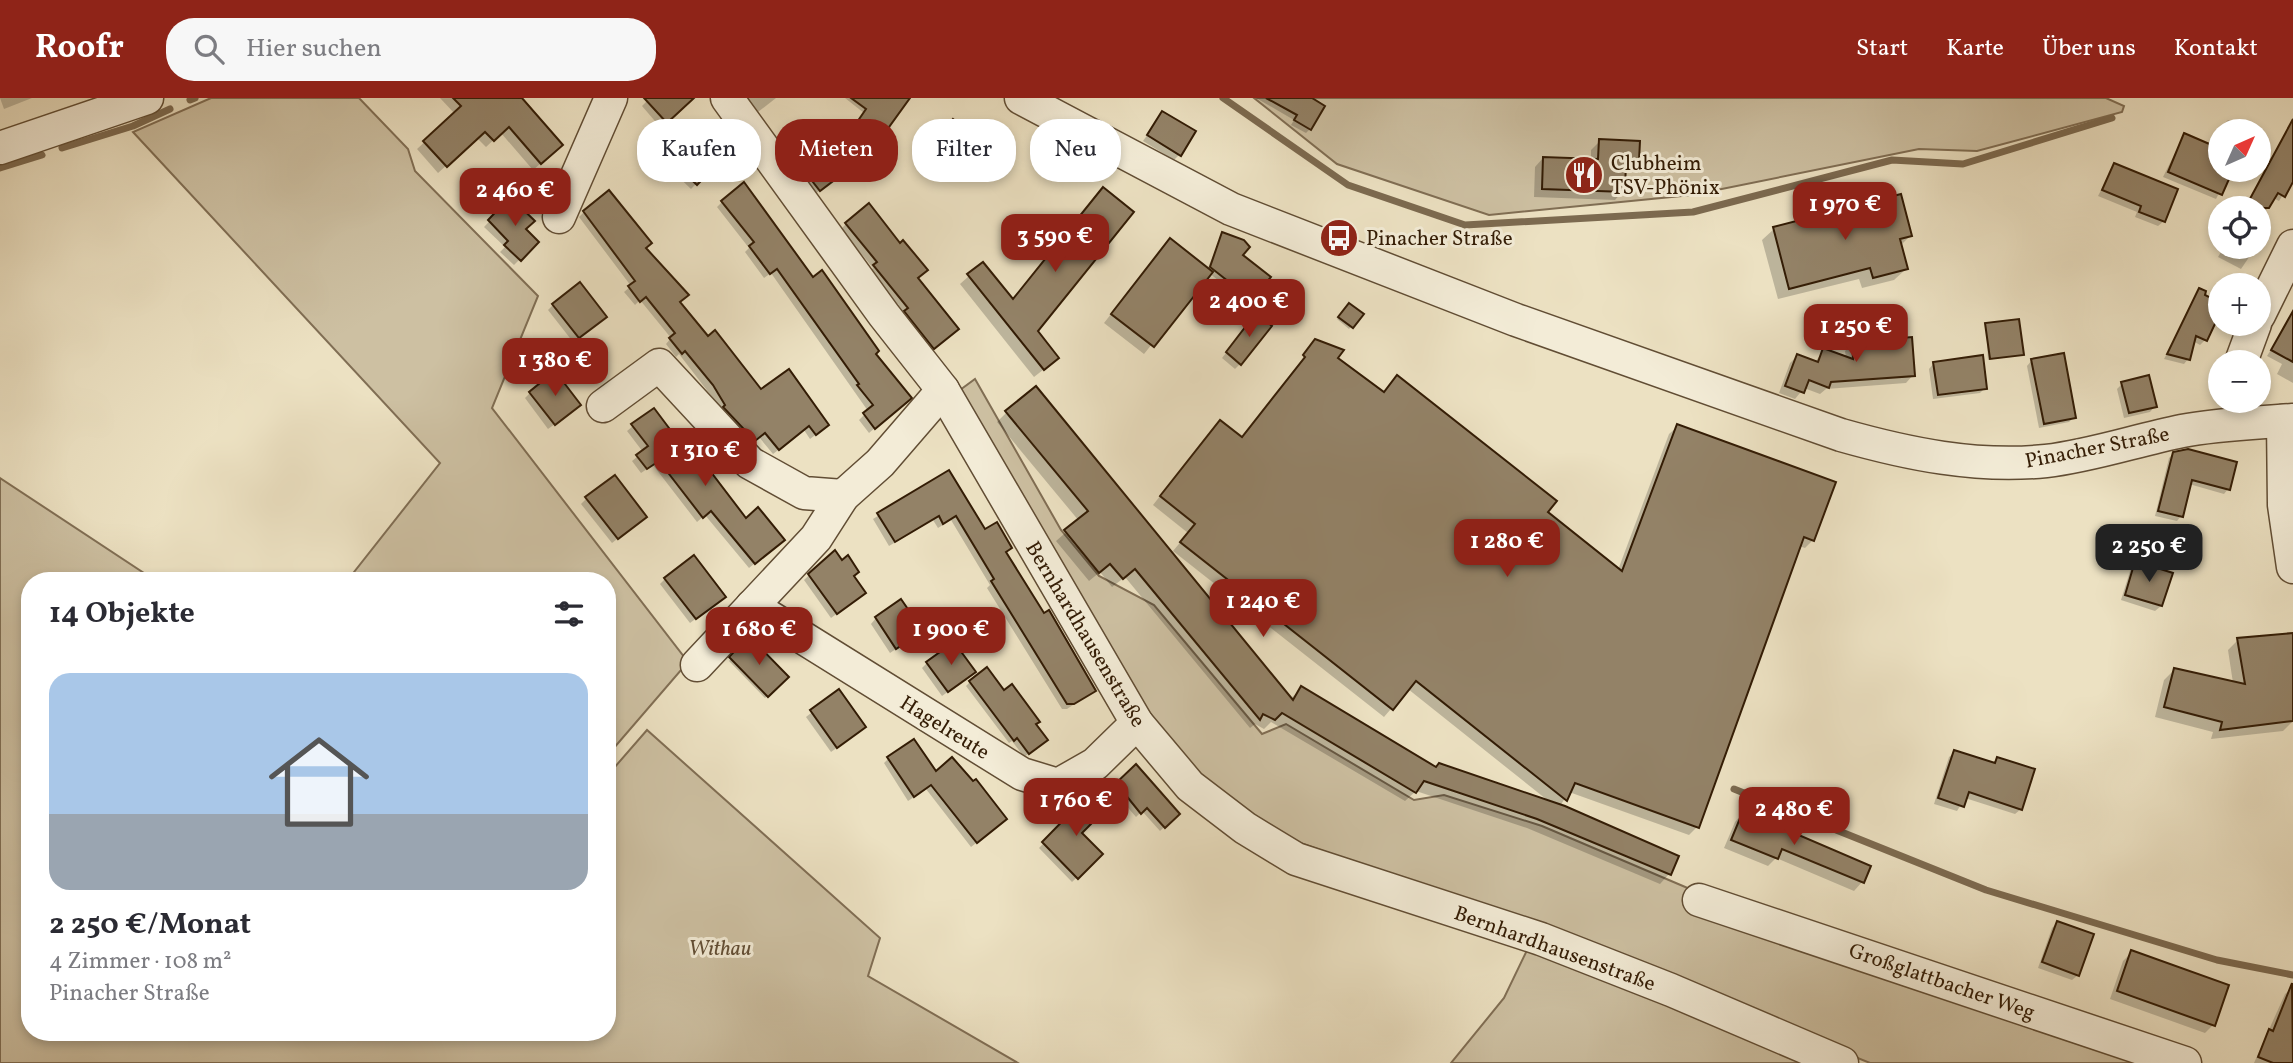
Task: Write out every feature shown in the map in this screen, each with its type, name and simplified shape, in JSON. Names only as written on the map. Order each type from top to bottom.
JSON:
[{"type":"street","points":[[0,148],[147,98]]},
{"type":"street","points":[[559,217],[611,98]]},
{"type":"street","name":"Bernhardhausenstraße","points":[[727,98],[884,316],[943,390],[1137,723],[1190,786],[1245,828],[1296,859],[1541,939],[1671,990],[1842,1063]]},
{"type":"street","name":"Pinacher Straße","points":[[1021,98],[1231,209],[1516,320],[1841,435],[1896,450],[1950,459],[2008,463],[2048,461],[2183,431],[2233,413]]},
{"type":"street","points":[[2271,291],[2293,246]]},
{"type":"street","points":[[603,407],[659,365],[750,463],[804,493],[843,496]]},
{"type":"street","points":[[697,666],[816,538],[843,496],[880,463],[943,390]]},
{"type":"street","name":"Pinacher Straße","points":[[2242,413],[2288,420]]},
{"type":"street","points":[[2288,420],[2284,505],[2293,567]]},
{"type":"street","name":"Hagelreute","points":[[751,606],[1022,774],[1058,785],[1095,764],[1137,723]]},
{"type":"street","name":"Großglattbacher Weg","points":[[1699,900],[2185,1063]]},
{"type":"green space","points":[[211,98],[359,98],[408,149],[415,171],[538,296],[492,408],[688,662],[616,746],[616,572],[354,572],[440,463],[133,132]]},
{"type":"green space","points":[[1254,98],[2106,98],[2124,106],[2122,112],[1977,151],[1919,149],[1692,195],[1489,215],[1337,164]]},
{"type":"green space","points":[[975,379],[1061,530],[1099,576],[1154,605],[1262,734],[1286,724],[1414,800],[1444,795],[1542,826],[1697,892],[2153,1063],[1870,1063],[1517,920],[1278,835],[1192,776],[1160,732],[960,390]]},
{"type":"green space","name":"Withau","points":[[0,478],[142,572],[21,572],[21,1041],[616,1041],[616,766],[647,730],[880,938],[868,976],[1018,1063],[0,1063]]},
{"type":"green space","points":[[1529,946],[1816,1063],[1451,1063],[1504,998]]},
{"type":"building","points":[[453,98],[522,98],[563,145],[541,164],[509,127],[494,141],[485,132],[447,167],[423,141],[461,106]]},
{"type":"building","points":[[644,98],[694,98],[671,119],[663,119]]},
{"type":"building","points":[[851,98],[910,98],[895,119],[859,119],[866,109]]},
{"type":"building","points":[[1266,98],[1312,98],[1325,106],[1311,130],[1294,120],[1297,115]]},
{"type":"building","points":[[1162,111],[1196,131],[1181,156],[1147,135]]},
{"type":"building","points":[[2293,119],[2293,182],[2285,197],[2278,193],[2271,205],[2271,196],[2251,196],[2259,182],[2272,182],[2272,158]]},
{"type":"building","points":[[2184,133],[2208,143],[2208,182],[2228,182],[2222,195],[2168,172]]},
{"type":"building","name":"Clubheim TSV-Phönix","points":[[1599,139],[1640,141],[1639,161],[1626,160],[1625,192],[1542,189],[1543,157],[1598,159]]},
{"type":"building","points":[[2114,163],[2178,189],[2165,222],[2139,212],[2141,206],[2102,190]]},
{"type":"building","points":[[744,182],[813,277],[822,270],[879,351],[876,354],[912,398],[875,429],[863,413],[873,405],[857,385],[859,384],[777,269],[770,274],[749,246],[754,242],[721,201]]},
{"type":"building","points":[[813,182],[832,182],[820,191]]},
{"type":"building","points":[[1103,187],[1134,212],[1038,331],[1059,358],[1044,370],[967,274],[983,262],[1013,299]]},
{"type":"building","points":[[609,190],[652,243],[646,248],[689,295],[680,302],[708,336],[715,330],[761,389],[789,369],[829,425],[816,435],[809,426],[779,450],[765,433],[755,441],[723,407],[725,405],[713,385],[685,351],[682,354],[669,338],[675,333],[646,297],[640,302],[628,286],[635,281],[583,211]]},
{"type":"building","points":[[1901,194],[1912,236],[1900,239],[1908,269],[1873,278],[1870,268],[1789,289],[1773,227]]},
{"type":"building","points":[[510,197],[535,221],[526,229],[539,242],[521,261],[504,245],[508,241],[488,220]]},
{"type":"building","points":[[869,203],[900,243],[903,240],[928,270],[918,278],[959,329],[934,349],[904,311],[908,308],[873,265],[877,262],[845,223]]},
{"type":"building","points":[[1222,232],[1244,240],[1250,247],[1243,255],[1271,277],[1252,300],[1210,267]]},
{"type":"building","points":[[1170,238],[1213,272],[1154,347],[1111,314]]},
{"type":"building","points":[[580,282],[607,317],[579,338],[552,304]]},
{"type":"building","points":[[2199,288],[2206,291],[2209,336],[2207,341],[2196,336],[2190,360],[2167,354]]},
{"type":"building","points":[[1349,303],[1364,314],[1353,328],[1338,317]]},
{"type":"building","points":[[2293,311],[2293,362],[2271,350]]},
{"type":"building","points":[[1256,313],[1272,326],[1241,365],[1226,352]]},
{"type":"building","points":[[2019,319],[2024,355],[1990,359],[1985,323]]},
{"type":"building","points":[[1912,337],[1915,376],[1831,382],[1829,388],[1809,380],[1804,393],[1785,386],[1797,354],[1818,362],[1823,348],[1853,359],[1852,342]]},
{"type":"building","points":[[1315,339],[1344,350],[1338,358],[1384,392],[1397,375],[1557,501],[1548,512],[1622,571],[1677,424],[1836,482],[1814,541],[1804,537],[1699,828],[1575,783],[1567,801],[1416,681],[1393,710],[1180,542],[1195,524],[1160,496],[1220,420],[1242,437],[1305,357],[1303,355]]},
{"type":"building","points":[[2064,353],[2076,418],[2044,424],[2031,359]]},
{"type":"building","points":[[1983,355],[1987,389],[1938,395],[1933,362]]},
{"type":"building","points":[[555,371],[581,405],[555,425],[529,392]]},
{"type":"building","points":[[2149,375],[2157,407],[2129,413],[2121,382]]},
{"type":"building","points":[[1036,386],[1293,700],[1301,686],[1436,767],[1439,763],[1565,806],[1679,856],[1671,875],[1537,819],[1424,781],[1416,793],[1282,713],[1275,720],[1263,714],[1260,720],[1135,569],[1123,579],[1110,564],[1099,573],[1064,530],[1088,511],[1005,411]]},
{"type":"building","points":[[654,408],[696,464],[701,459],[746,518],[758,507],[785,540],[755,564],[711,511],[703,518],[659,461],[647,469],[636,455],[648,446],[631,424]]},
{"type":"building","points":[[2188,449],[2237,462],[2230,490],[2192,480],[2183,517],[2158,511],[2173,452]]},
{"type":"building","points":[[949,470],[985,529],[997,522],[1012,548],[1006,552],[1044,613],[1049,610],[1096,691],[1074,704],[1067,704],[991,581],[994,579],[956,516],[943,524],[939,516],[895,542],[877,513]]},
{"type":"building","points":[[615,475],[647,517],[618,539],[585,497]]},
{"type":"building","points":[[835,550],[842,560],[848,555],[859,572],[854,576],[866,593],[837,614],[808,574]]},
{"type":"building","points":[[694,555],[726,597],[696,619],[664,578]]},
{"type":"building","points":[[2135,561],[2173,573],[2162,606],[2125,595]]},
{"type":"building","points":[[901,599],[923,631],[896,649],[875,617]]},
{"type":"building","points":[[2293,633],[2293,721],[2220,730],[2222,722],[2164,707],[2174,668],[2245,684],[2237,638]]},
{"type":"building","points":[[749,636],[789,677],[768,697],[729,657]]},
{"type":"building","points":[[954,642],[976,672],[948,692],[926,662]]},
{"type":"building","points":[[987,667],[1004,690],[1012,684],[1040,722],[1036,724],[1048,740],[1029,754],[1017,738],[1014,741],[969,681]]},
{"type":"building","points":[[839,689],[866,727],[837,748],[810,710]]},
{"type":"building","points":[[914,739],[936,771],[952,757],[973,781],[976,779],[1007,819],[977,843],[931,785],[914,797],[887,757]]},
{"type":"building","points":[[1954,750],[1995,763],[1997,757],[2035,769],[2022,810],[1969,792],[1964,807],[1938,798]]},
{"type":"building","points":[[1136,764],[1180,814],[1165,828],[1147,808],[1141,814],[1116,783]]},
{"type":"building","points":[[1090,793],[1106,809],[1082,833],[1103,854],[1078,879],[1042,842]]},
{"type":"building","points":[[1743,811],[1871,866],[1864,883],[1782,849],[1778,859],[1731,840]]},
{"type":"building","points":[[2057,921],[2094,934],[2079,976],[2042,962]]},
{"type":"building","points":[[2131,950],[2229,985],[2215,1026],[2117,991]]},
{"type":"building","points":[[2292,983],[2293,1063],[2273,1063],[2258,1057],[2269,1029],[2273,1031]]},
{"type":"waterway","points":[[190,100],[195,98]]},
{"type":"waterway","points":[[1223,98],[1348,185],[1465,225],[1693,212],[1892,160],[1963,164],[2112,118]]},
{"type":"waterway","points":[[62,148],[133,126],[170,109]]},
{"type":"waterway","points":[[0,168],[42,155]]},
{"type":"waterway","points":[[1734,789],[1986,890],[2217,960],[2293,975]]},
{"type":"place","name":"Clubheim TSV-Phönix","points":[[1584,175]]},
{"type":"place","name":"Pinacher Straße","points":[[1339,238]]}]
